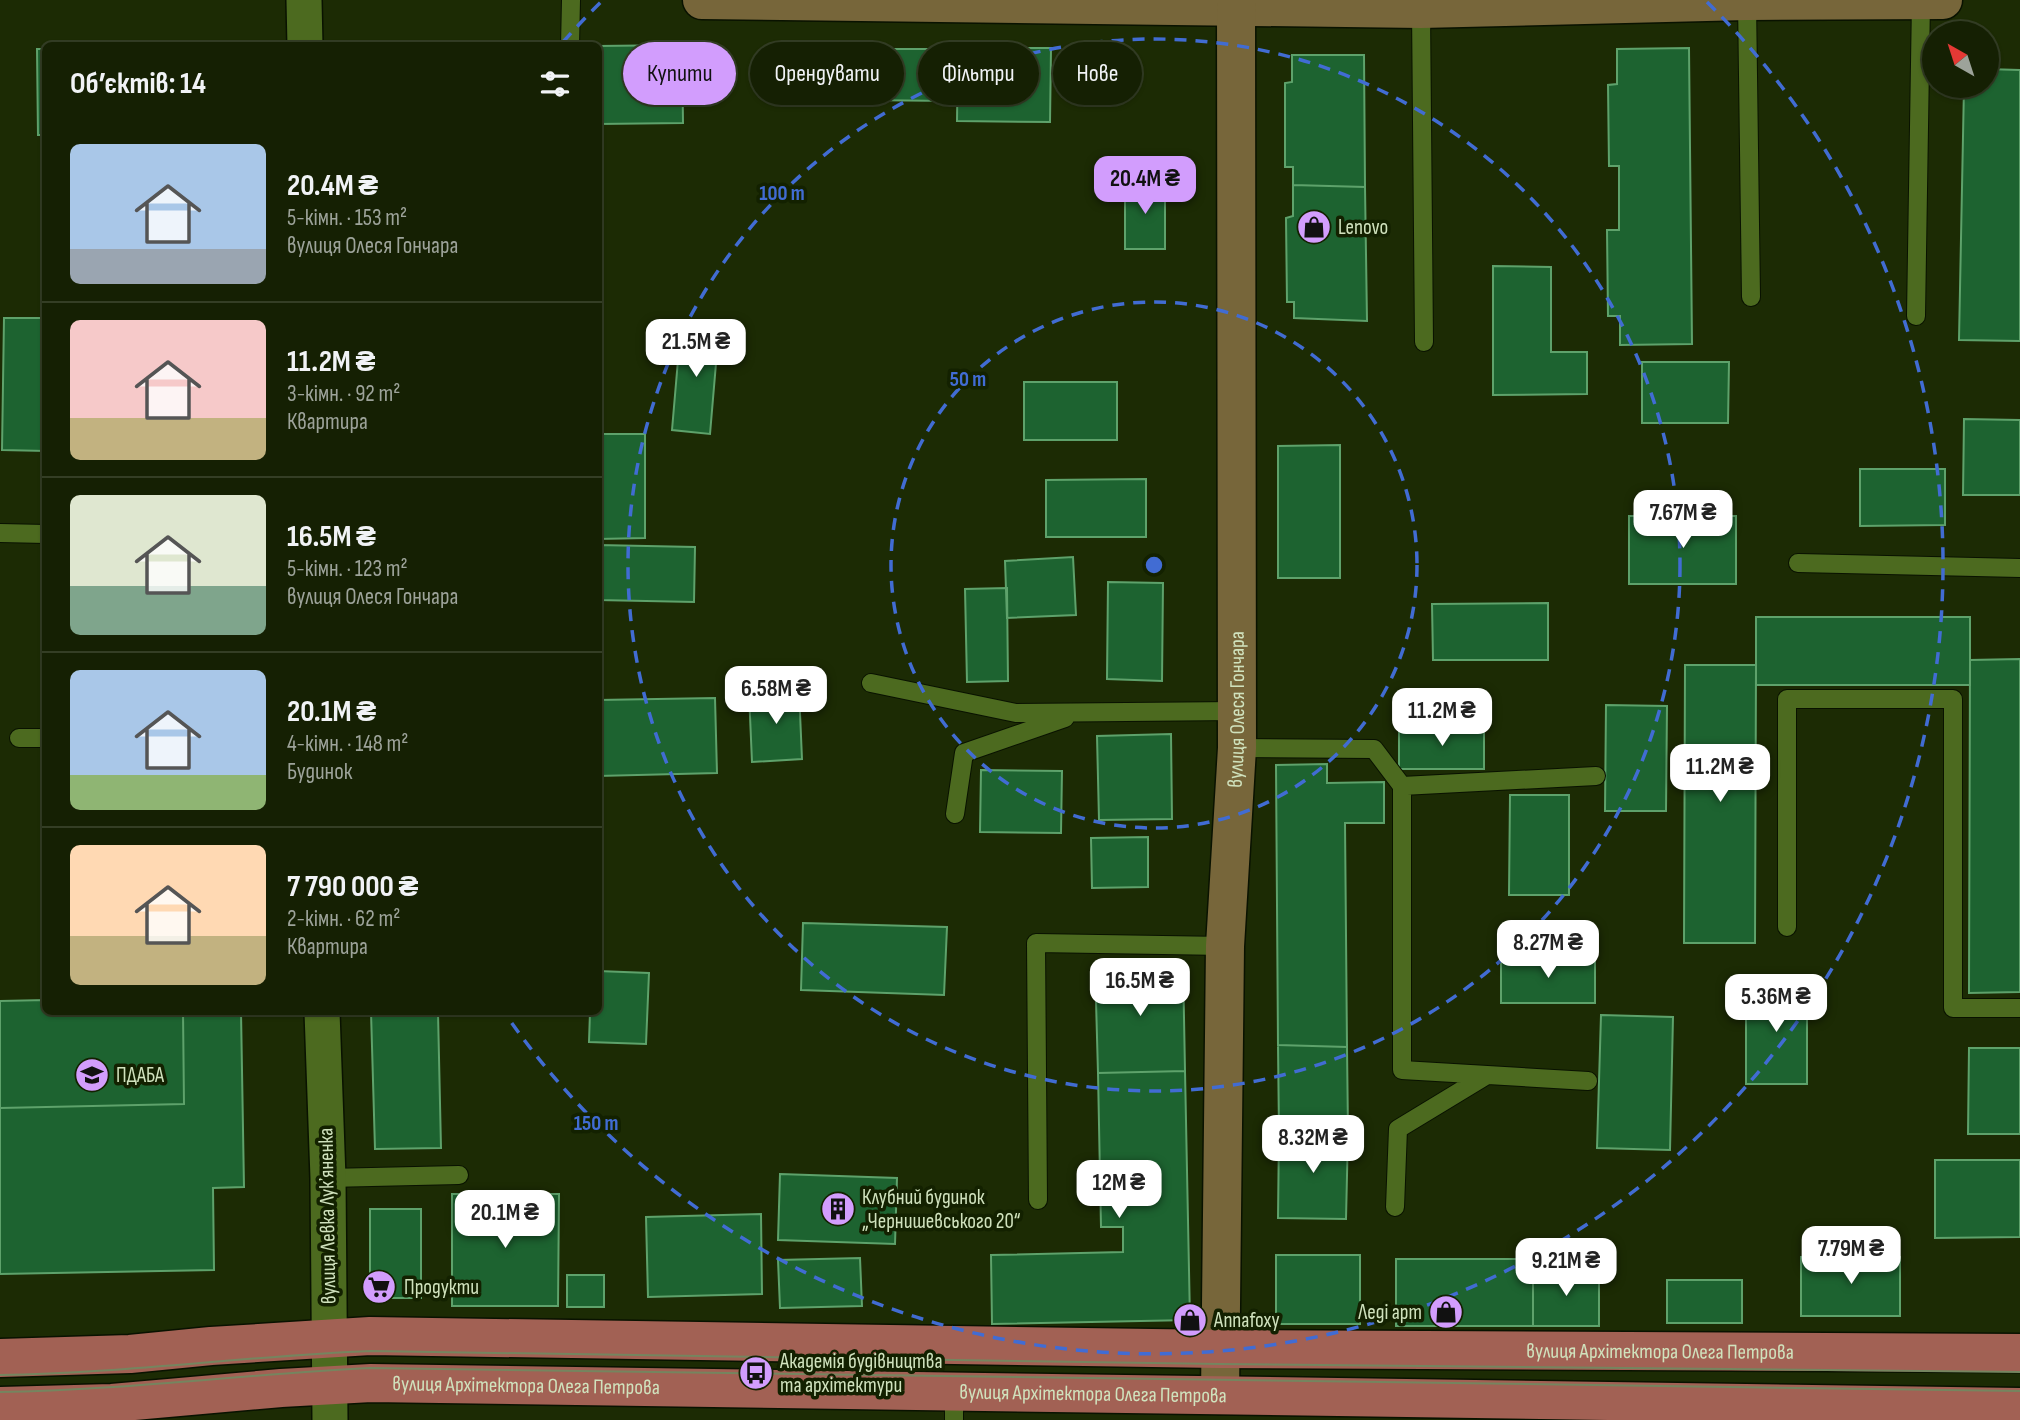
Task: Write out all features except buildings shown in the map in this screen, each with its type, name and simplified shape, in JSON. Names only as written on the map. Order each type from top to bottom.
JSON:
[{"type":"main road","points":[[702,0],[1236,3],[1421,9],[1747,1],[1942,0]]},
{"type":"main road","name":"вулиця Олеся Гончара","points":[[1220,1407],[1225,946],[1237,748],[1236,3]]},
{"type":"main road","name":"вулиця Архітектора Олега Петрова","points":[[0,1359],[130,1354],[328,1337],[370,1336],[1220,1349],[2020,1353]]},
{"type":"main road","name":"вулиця Архітектора Олега Петрова","points":[[16,1411],[113,1403],[330,1402],[371,1383],[954,1405],[1634,1411],[2020,1407]]},
{"type":"street","points":[[304,0],[305,42]]},
{"type":"street","name":"вулиця Левка Лукʼяненка","points":[[322,1015],[328,1178],[330,1402]]},
{"type":"lane","points":[[570,42],[571,0]]},
{"type":"lane","points":[[1747,1],[1751,297]]},
{"type":"lane","points":[[1916,316],[1921,1]]},
{"type":"lane","points":[[1421,9],[1424,342]]},
{"type":"lane","points":[[0,533],[42,534]]},
{"type":"lane","points":[[1798,563],[2020,568]]},
{"type":"lane","points":[[872,683],[1016,713],[1237,711]]},
{"type":"lane","points":[[1787,927],[1787,699],[1953,699],[1953,1008],[2020,1008]]},
{"type":"lane","points":[[955,814],[964,753],[1081,713]]},
{"type":"lane","points":[[19,738],[42,738]]},
{"type":"lane","points":[[1237,748],[1374,749],[1402,786],[1402,1070],[1588,1081]]},
{"type":"lane","points":[[1402,786],[1596,776]]},
{"type":"lane","points":[[1038,1200],[1036,943],[1225,946]]},
{"type":"lane","points":[[1395,1207],[1398,1129],[1488,1075]]},
{"type":"lane","points":[[328,1178],[459,1175]]},
{"type":"tram line","points":[[0,1375],[371,1351],[1220,1364],[2020,1372]]},
{"type":"tram line","points":[[0,1392],[370,1368],[2020,1391]]},
{"type":"place","name":"Lenovo","points":[[1314,227]]},
{"type":"place","name":"ПДАБА","points":[[92,1075]]},
{"type":"place","name":"Клубний будинок „Чернишевського 20“","points":[[838,1209]]},
{"type":"place","name":"Продукти","points":[[379,1287]]},
{"type":"place","name":"Леді арт","points":[[1446,1312]]},
{"type":"place","name":"Annafoxy","points":[[1190,1320]]},
{"type":"place","name":"Академія будівництва та архітектури","points":[[756,1373]]}]
